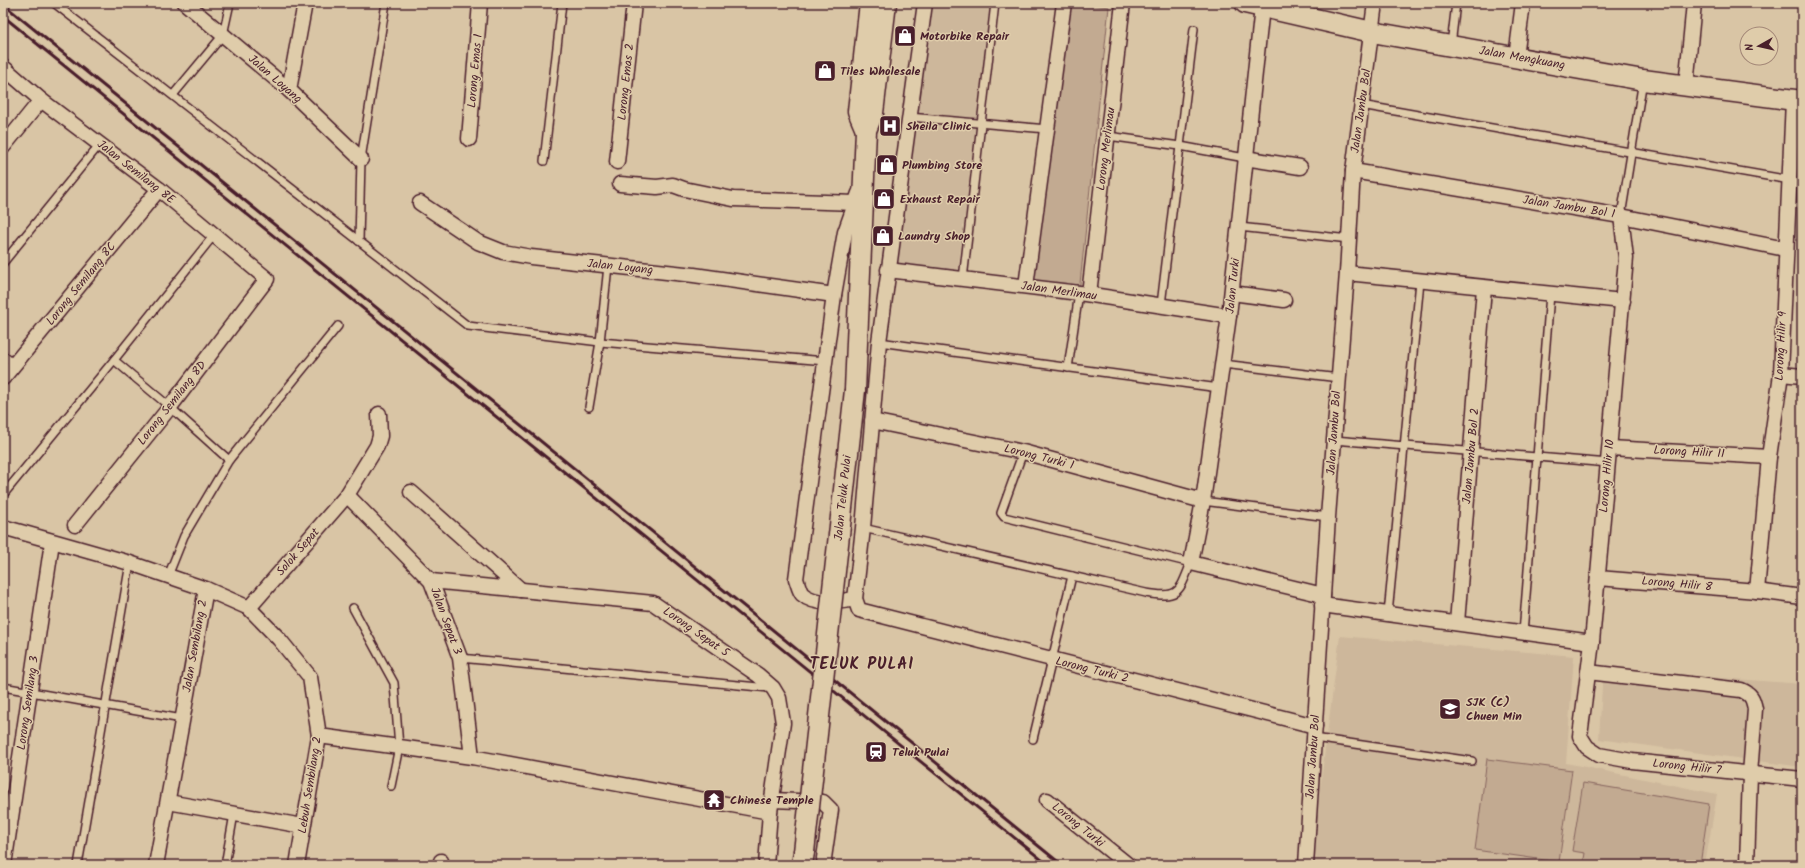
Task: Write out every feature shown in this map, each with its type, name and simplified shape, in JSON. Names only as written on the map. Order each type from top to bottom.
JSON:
[{"type":"main road","name":"Jalan Teluk Pulai","points":[[866,130],[858,111],[870,3]]},
{"type":"main road","name":"Jalan Mengkuang","points":[[1254,5],[1372,32],[1643,80],[1797,100]]},
{"type":"main road","name":"Jalan Teluk Pulai","points":[[803,859],[856,390],[866,130],[873,112],[887,8]]},
{"type":"street","name":"Jalan Loyang","points":[[185,3],[289,90],[361,159]]},
{"type":"street","points":[[289,90],[304,3]]},
{"type":"street","name":"Lorong Emas 1","points":[[469,139],[480,3]]},
{"type":"street","name":"Lorong Emas 2","points":[[617,162],[634,3]]},
{"type":"street","points":[[865,178],[845,232],[834,295],[796,579],[801,593],[811,601],[840,602],[855,599],[863,528],[879,342],[924,3]]},
{"type":"street","points":[[1026,286],[1064,3]]},
{"type":"street","name":"Lorong Merlimau","points":[[1084,294],[1108,136],[1123,3]]},
{"type":"street","name":"Jalan Jambu Bol","points":[[1306,865],[1328,516],[1347,273],[1353,171],[1375,3]]},
{"type":"street","points":[[1516,57],[1523,3]]},
{"type":"street","points":[[1686,86],[1694,3]]},
{"type":"street","name":"Jalan Turki","points":[[1191,563],[1204,501],[1232,293],[1245,158],[1254,5]]},
{"type":"street","name":"Jalan Semilang 8E","points":[[3,67],[41,100],[159,189],[267,279]]},
{"type":"street","points":[[3,147],[41,100]]},
{"type":"street","name":"Lorong Hilir 9","points":[[1757,591],[1769,457],[1781,374],[1785,249],[1797,100]]},
{"type":"street","points":[[1245,158],[1300,168]]},
{"type":"street","name":"Jalan Jambu Bol 1","points":[[1353,171],[1622,216],[1785,249]]},
{"type":"street","points":[[620,184],[657,187],[674,185],[684,189],[733,199],[856,202]]},
{"type":"street","name":"Lorong Semilang 8C","points":[[3,378],[159,189]]},
{"type":"street","name":"Jalan Loyang","points":[[420,203],[478,242],[503,252],[531,257],[694,275],[834,295]]},
{"type":"street","name":"Lorong Hilir 10","points":[[1580,736],[1592,642],[1623,301],[1626,258],[1622,216]]},
{"type":"street","name":"Jalan Merlimau","points":[[888,270],[1026,286],[1229,316]]},
{"type":"street","points":[[1347,273],[1623,301]]},
{"type":"street","name":"Lorong Semilang 8D","points":[[75,525],[170,407],[267,279]]},
{"type":"street","name":"Jalan Jambu Bol 2","points":[[1457,624],[1484,288]]},
{"type":"street","points":[[1232,293],[1284,300]]},
{"type":"street","points":[[1781,374],[1802,376]]},
{"type":"street","name":"Solok Sepat","points":[[249,608],[347,495],[377,446],[380,436],[380,414]]},
{"type":"street","name":"Lorong Turki 1","points":[[872,421],[1023,452],[1204,501]]},
{"type":"street","name":"Lorong Hilir 11","points":[[1610,448],[1769,457]]},
{"type":"street","points":[[411,492],[521,590]]},
{"type":"street","name":"Jalan Sepat 3","points":[[347,495],[431,581],[460,658],[472,757]]},
{"type":"street","name":"Jalan Sembilang 2","points":[[3,527],[130,563],[206,589],[156,865]]},
{"type":"street","name":"Lorong Semilang 3","points":[[4,865],[52,542]]},
{"type":"street","points":[[1191,563],[1323,600],[1388,614],[1592,642]]},
{"type":"street","name":"Lorong Hilir 8","points":[[1598,578],[1757,591],[1802,597]]},
{"type":"street","name":"Lorong Sepat 5","points":[[431,581],[653,603],[758,675],[772,688],[779,698],[783,723],[771,806],[766,865]]},
{"type":"street","name":"Lebuh Sembilang 2","points":[[206,589],[249,608],[279,639],[310,678],[319,736],[303,826],[298,865]]},
{"type":"street","name":"Lorong Turki 2","points":[[855,599],[859,610],[870,614],[1051,659],[1314,732]]},
{"type":"street","points":[[1588,672],[1741,690],[1749,693],[1753,699],[1755,709],[1750,774],[1747,865]]},
{"type":"street","points":[[319,736],[472,757],[771,806],[824,802],[831,810],[824,858],[825,865]]},
{"type":"street","name":"Lorong Hilir 7","points":[[1580,736],[1587,747],[1599,755],[1632,761],[1802,779]]},
{"type":"street","name":"Lorong Turki","points":[[1047,800],[1128,865]]},
{"type":"street","points":[[168,802],[303,826]]},
{"type":"lane","points":[[54,3],[468,326],[600,342],[826,361]]},
{"type":"lane","points":[[173,95],[223,35],[230,3]]},
{"type":"lane","points":[[359,241],[361,159],[386,3]]},
{"type":"lane","points":[[544,161],[562,3]]},
{"type":"lane","points":[[962,279],[982,123],[995,3]]},
{"type":"lane","points":[[1451,46],[1456,3]]},
{"type":"lane","points":[[1161,305],[1194,29]]},
{"type":"lane","points":[[1622,216],[1630,152],[1643,80]]},
{"type":"lane","points":[[1361,105],[1790,180]]},
{"type":"lane","points":[[909,117],[1047,129]]},
{"type":"lane","points":[[1108,136],[1180,146],[1245,158]]},
{"type":"lane","points":[[3,263],[100,144]]},
{"type":"lane","points":[[1239,227],[1349,238]]},
{"type":"lane","points":[[3,495],[214,235]]},
{"type":"lane","points":[[589,407],[600,342],[608,266]]},
{"type":"lane","points":[[1388,614],[1420,281]]},
{"type":"lane","points":[[1068,368],[1084,294]]},
{"type":"lane","points":[[1523,633],[1550,294]]},
{"type":"lane","points":[[168,576],[184,536],[229,460],[338,326]]},
{"type":"lane","points":[[879,342],[1219,388]]},
{"type":"lane","points":[[3,355],[14,364]]},
{"type":"lane","points":[[114,360],[170,407],[229,460]]},
{"type":"lane","points":[[1223,364],[1339,378]]},
{"type":"lane","points":[[1334,440],[1404,445],[1536,458],[1609,462]]},
{"type":"lane","points":[[863,528],[1161,596],[1174,594],[1180,589],[1191,563],[1004,517],[1001,513],[1023,452]]},
{"type":"lane","points":[[1204,501],[1328,516]]},
{"type":"lane","points":[[78,865],[130,563]]},
{"type":"lane","points":[[1033,739],[1072,576]]},
{"type":"lane","points":[[353,608],[394,683],[399,747],[392,786]]},
{"type":"lane","points":[[460,658],[772,688]]},
{"type":"lane","points":[[3,687],[182,719]]},
{"type":"lane","points":[[1314,732],[1472,761]]},
{"type":"lane","points":[[225,865],[234,814]]},
{"type":"shaded area","points":[[930,3],[990,3],[958,272],[894,266]]},
{"type":"shaded area","points":[[1065,3],[1081,3],[1109,7],[1079,293],[1030,290]]},
{"type":"shaded area","name":"SJK (C) Chuen Min","points":[[1340,636],[1574,656],[1566,763],[1717,794],[1705,865],[1310,865]]},
{"type":"shaded area","points":[[1603,669],[1802,684],[1802,767],[1599,739]]},
{"type":"shaded area","points":[[1487,759],[1572,770],[1559,862],[1475,850]]},
{"type":"shaded area","points":[[1583,783],[1709,804],[1700,865],[1583,865],[1585,853],[1572,851]]},
{"type":"railway","points":[[3,4],[1062,865]]},
{"type":"railway","points":[[3,16],[1048,865]]},
{"type":"place","name":"Motorbike Repair","points":[[905,36]]},
{"type":"place","name":"Tiles Wholesale","points":[[825,71]]},
{"type":"place","name":"Sheila Clinic","points":[[890,126]]},
{"type":"place","name":"Plumbing Store","points":[[887,165]]},
{"type":"place","name":"Exhaust Repair","points":[[884,199]]},
{"type":"place","name":"Laundry Shop","points":[[883,236]]},
{"type":"place","name":"SJK (C) Chuen Min","points":[[1450,709]]},
{"type":"place","name":"Teluk Pulai","points":[[876,752]]},
{"type":"place","name":"Chinese Temple","points":[[714,800]]},
{"type":"district","name":"TELUK PULAI","points":[[862,664]]}]
